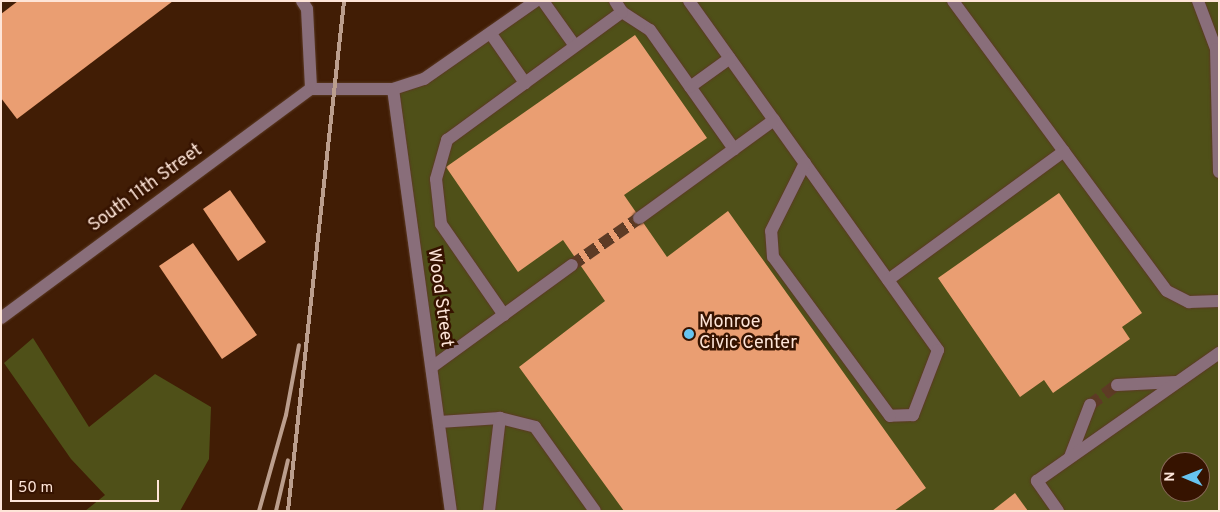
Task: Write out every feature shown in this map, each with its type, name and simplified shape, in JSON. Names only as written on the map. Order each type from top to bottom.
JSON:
[{"type":"street","points":[[302,1],[307,9],[311,89],[393,89],[424,78],[491,34],[536,1]]},
{"type":"street","points":[[543,1],[575,46]]},
{"type":"street","points":[[615,1],[622,12],[650,30],[734,149]]},
{"type":"street","points":[[689,1],[938,350],[913,415],[890,416],[773,256],[771,231],[804,163]]},
{"type":"street","points":[[953,1],[1167,291],[1189,302],[1219,301]]},
{"type":"street","points":[[1198,1],[1216,48],[1219,171]]},
{"type":"street","points":[[504,315],[441,224],[436,180],[447,140],[622,12]]},
{"type":"street","points":[[491,34],[525,83]]},
{"type":"street","points":[[690,87],[730,58]]},
{"type":"street","name":"South 11th Street","points":[[1,318],[311,89]]},
{"type":"street","name":"Wood Street","points":[[393,89],[451,511]]},
{"type":"street","points":[[639,218],[774,120]]},
{"type":"street","points":[[888,280],[1064,151]]},
{"type":"street","points":[[432,367],[572,265]]},
{"type":"street","points":[[1058,511],[1037,481],[1219,353]]},
{"type":"street","points":[[1117,385],[1176,382]]},
{"type":"street","points":[[1070,457],[1090,405]]},
{"type":"street","points":[[439,422],[500,418],[534,427],[595,511]]},
{"type":"street","points":[[488,511],[500,418]]},
{"type":"shaded area","name":"Monroe Civic Center","points":[[536,1],[1219,1],[1219,511],[451,511],[393,89],[424,79]]},
{"type":"shaded area","points":[[33,338],[89,427],[155,374],[211,407],[209,459],[180,511],[85,511],[105,495],[71,459],[4,363]]},
{"type":"building","points":[[18,1],[173,1],[17,119],[1,98],[1,14]]},
{"type":"building","name":"Monroe Civic Center","points":[[635,35],[707,138],[624,195],[667,257],[728,211],[926,488],[894,511],[624,511],[519,367],[605,301],[563,240],[518,272],[446,167]]},
{"type":"building","points":[[230,190],[266,242],[238,261],[203,209]]},
{"type":"building","points":[[1059,193],[1142,313],[1122,327],[1130,339],[1053,393],[1044,380],[1020,397],[938,278]]},
{"type":"building","points":[[193,243],[257,335],[222,359],[159,266]]},
{"type":"building","points":[[1015,493],[1028,511],[992,511]]},
{"type":"tunnel","points":[[572,265],[639,218]]},
{"type":"tunnel","points":[[1090,405],[1117,385]]},
{"type":"railway","points":[[288,511],[344,1]]},
{"type":"railway","points":[[259,511],[286,415],[299,345]]},
{"type":"railway","points":[[276,511],[288,460]]},
{"type":"place","name":"Monroe Civic Center","points":[[689,334]]}]
